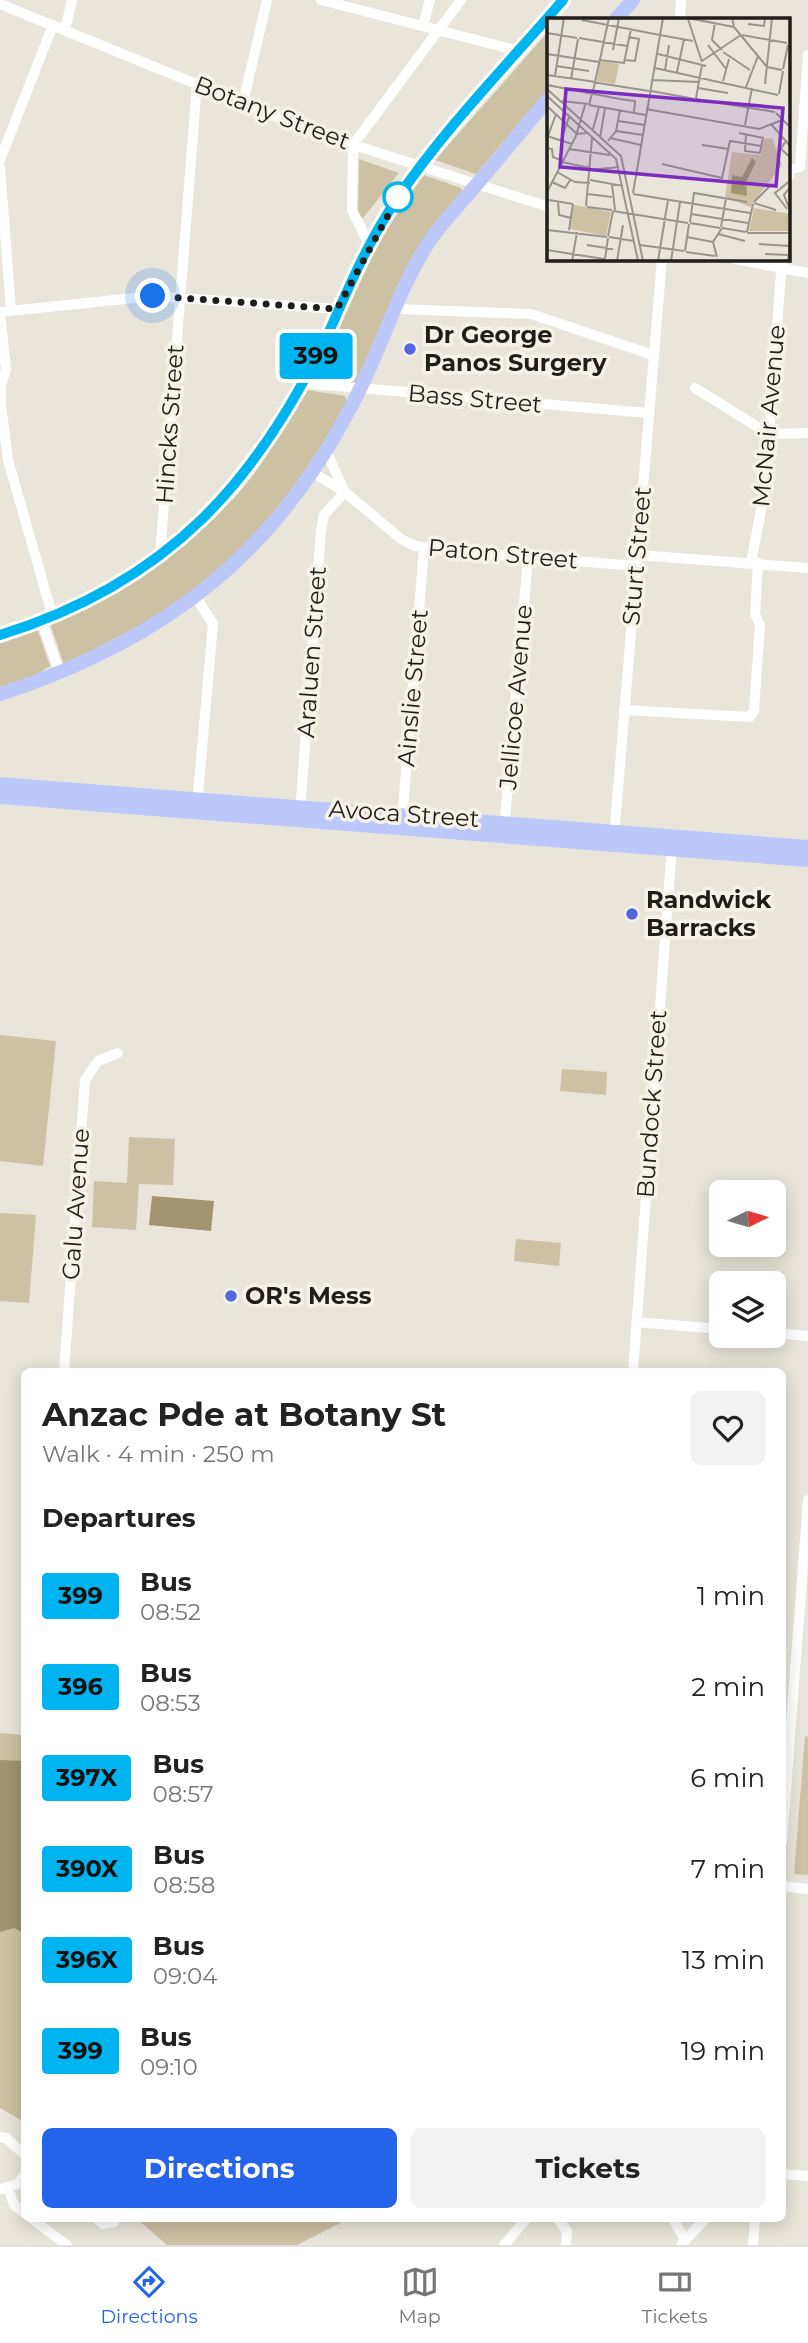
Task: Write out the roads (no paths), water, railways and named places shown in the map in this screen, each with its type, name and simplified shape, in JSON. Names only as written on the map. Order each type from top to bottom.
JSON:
[{"type":"main road","points":[[547,18],[563,0]]},
{"type":"main road","points":[[617,18],[633,0]]},
{"type":"main road","points":[[0,635],[47,620],[103,593],[160,555],[202,520],[244,475],[279,425],[302,383],[369,244],[421,166],[547,19]]},
{"type":"main road","points":[[0,694],[60,674],[131,641],[196,597],[259,539],[326,452],[360,390],[427,245],[547,100]]},
{"type":"main road","name":"Avoca Street","points":[[0,784],[197,805],[402,821],[672,841],[808,847]]},
{"type":"main road","name":"Avoca Street","points":[[0,797],[197,805]]},
{"type":"main road","name":"Avoca Street","points":[[672,841],[808,860]]},
{"type":"street","points":[[65,30],[72,0]]},
{"type":"street","points":[[243,103],[267,0]]},
{"type":"street","points":[[321,0],[519,51]]},
{"type":"street","points":[[423,25],[430,0]]},
{"type":"street","points":[[369,244],[352,210],[353,145],[461,0]]},
{"type":"street","points":[[680,18],[681,0]]},
{"type":"street","name":"Botany Street","points":[[0,4],[353,145],[547,206]]},
{"type":"street","points":[[0,160],[53,25]]},
{"type":"street","points":[[804,168],[808,55]]},
{"type":"street","name":"Hincks Street","points":[[160,555],[197,84]]},
{"type":"street","points":[[0,167],[6,370],[1,385],[1,405],[8,460],[60,674]]},
{"type":"street","points":[[758,261],[781,263],[808,273]]},
{"type":"street","name":"Sturt Street","points":[[614,837],[660,262]]},
{"type":"street","name":"McNair Avenue","points":[[624,710],[745,719],[754,710],[760,625],[755,614],[755,563],[765,489],[781,263]]},
{"type":"street","points":[[4,311],[153,296],[337,309]]},
{"type":"street","points":[[397,309],[531,314],[653,355]]},
{"type":"street","name":"Bass Street","points":[[302,383],[648,413]]},
{"type":"street","points":[[695,388],[769,433],[808,433]]},
{"type":"street","name":"Paton Street","points":[[326,452],[345,492]]},
{"type":"street","name":"Paton Street","points":[[313,472],[345,492],[401,539],[424,548],[528,558],[755,563],[808,568]]},
{"type":"street","name":"Araluen Street","points":[[300,813],[321,531],[324,515],[345,492]]},
{"type":"street","name":"Ainslie Street","points":[[402,821],[424,548]]},
{"type":"street","name":"Jellicoe Avenue","points":[[505,829],[528,558]]},
{"type":"street","points":[[196,597],[213,624],[197,805]]},
{"type":"street","name":"Bundock Street","points":[[633,1368],[672,841]]},
{"type":"street","name":"Galu Avenue","points":[[64,1368],[85,1080],[98,1061],[118,1053]]},
{"type":"street","points":[[636,1322],[709,1328]]},
{"type":"street","points":[[786,1334],[808,1336]]},
{"type":"street","points":[[786,1785],[808,1500]]},
{"type":"street","points":[[786,1670],[794,1671]]},
{"type":"street","points":[[786,1886],[808,1889]]},
{"type":"street","points":[[0,2137],[6,2138],[21,2151]]},
{"type":"street","points":[[786,2174],[808,2176]]},
{"type":"street","points":[[21,2179],[4,2189],[21,2211]]},
{"type":"street","points":[[36,2222],[68,2245]]},
{"type":"street","points":[[504,2245],[523,2222]]},
{"type":"street","points":[[560,2222],[568,2231],[566,2245]]},
{"type":"street","points":[[674,2222],[683,2243],[702,2222]]},
{"type":"street","points":[[753,2245],[755,2222]]},
{"type":"place","name":"Dr George Panos Surgery","points":[[410,349]]},
{"type":"place","name":"Randwick Barracks","points":[[632,914]]},
{"type":"place","name":"OR's Mess","points":[[231,1296]]}]
